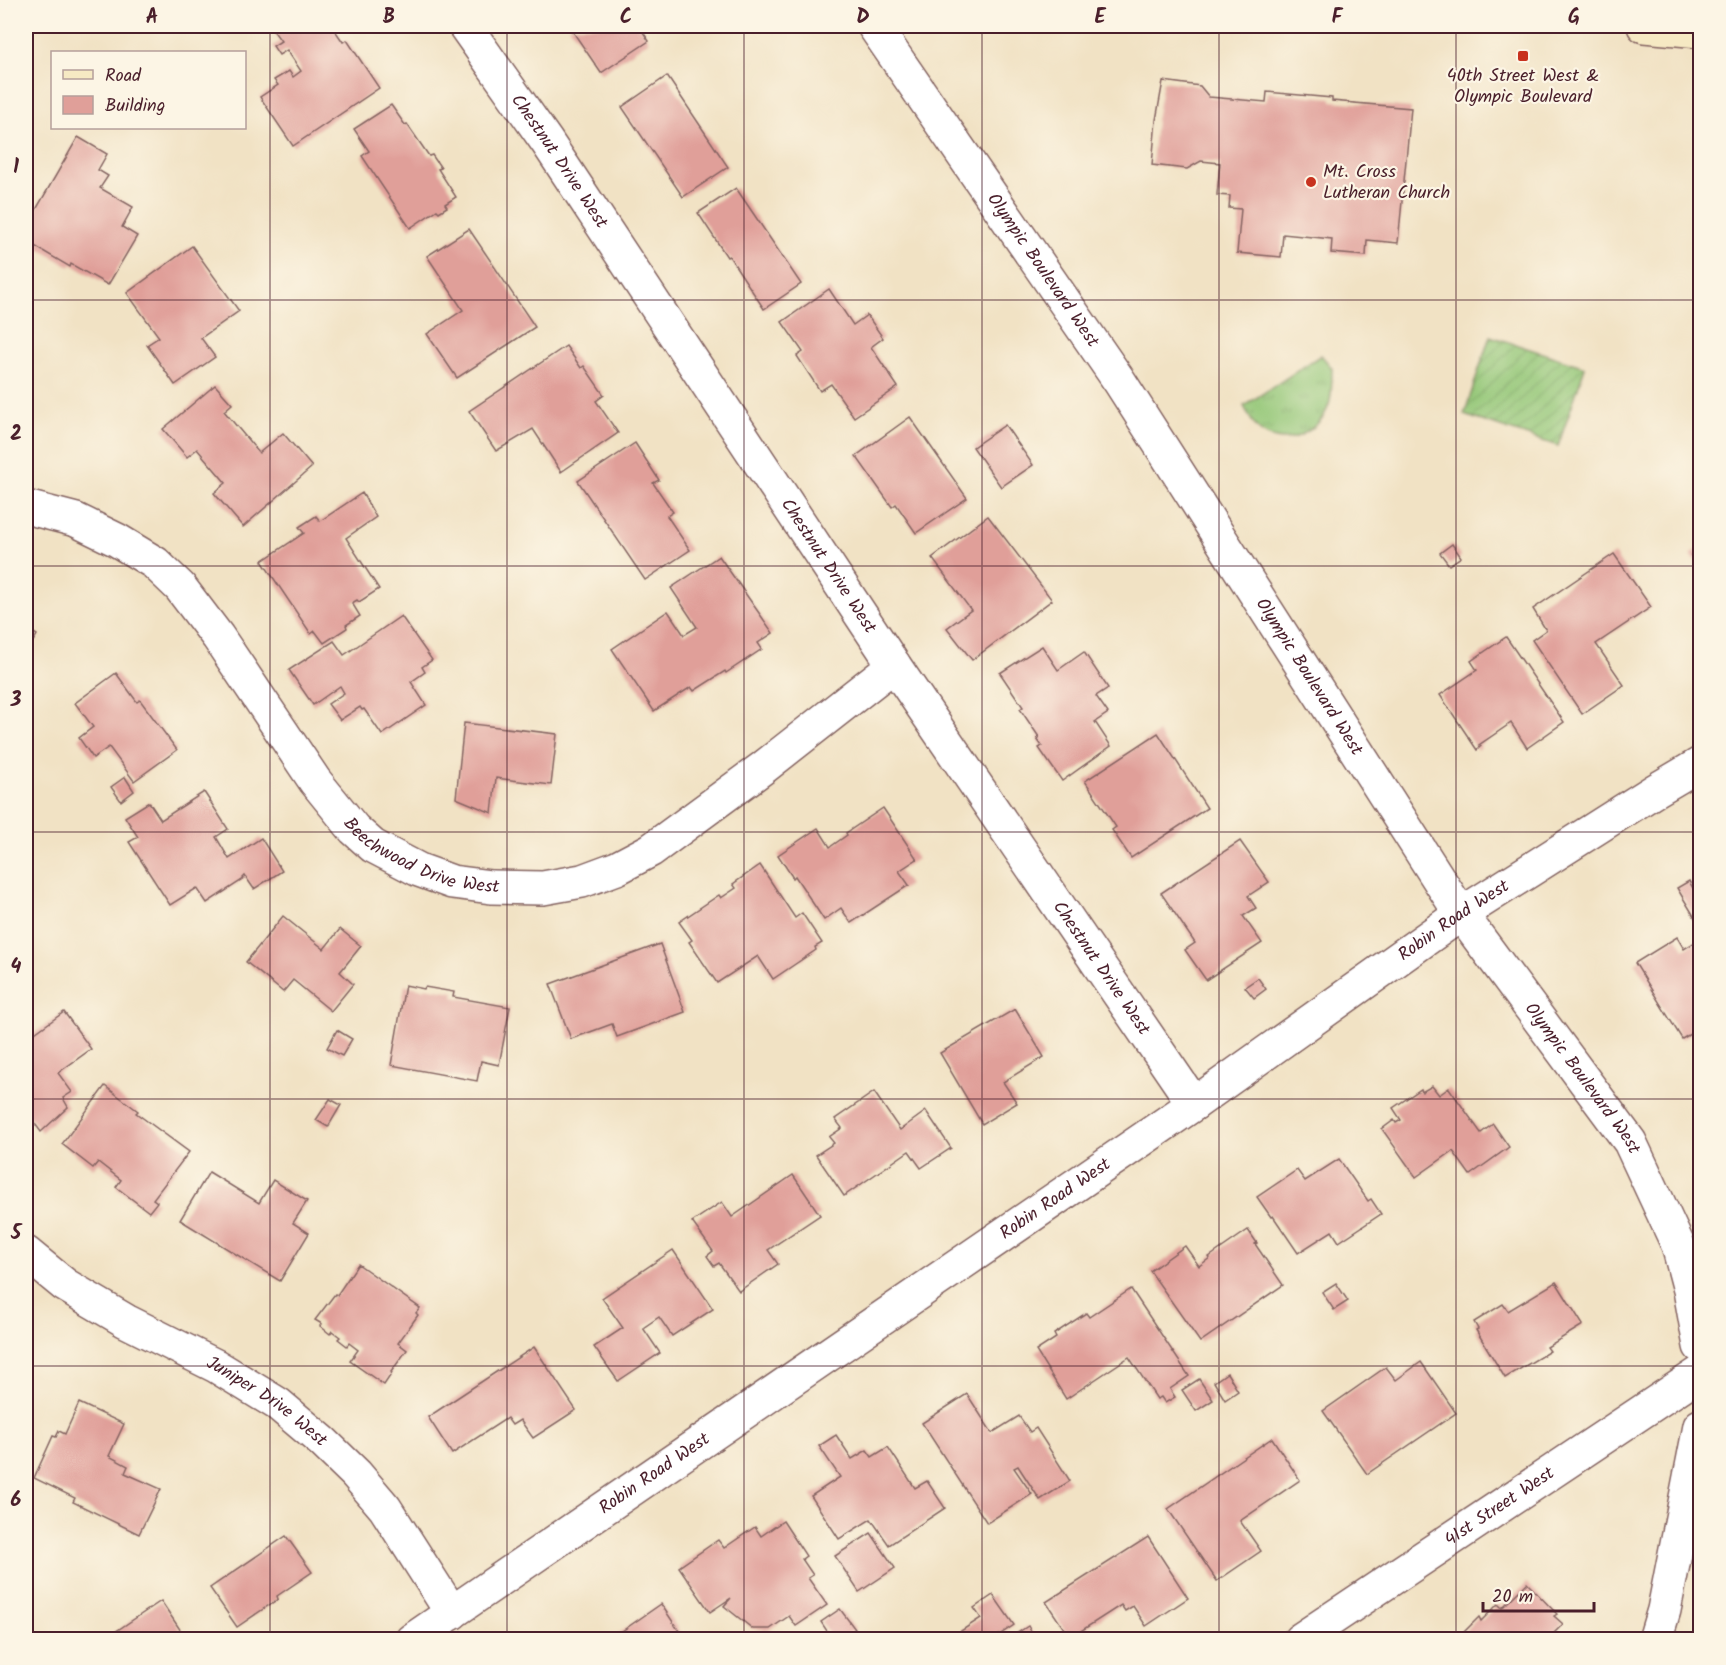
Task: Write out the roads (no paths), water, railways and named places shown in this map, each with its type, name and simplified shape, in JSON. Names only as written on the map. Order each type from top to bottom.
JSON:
[{"type":"street","name":"Chestnut Drive West","points":[[465,26],[554,152],[894,665],[1194,1104]]},
{"type":"street","name":"Olympic Boulevard West","points":[[874,26],[1120,382],[1461,914],[1630,1142],[1678,1245],[1701,1346]]},
{"type":"street","points":[[1644,26],[1701,32]]},
{"type":"street","name":"Beechwood Drive West","points":[[26,507],[76,520],[117,540],[155,564],[180,587],[219,637],[315,781],[354,829],[373,846],[418,870],[452,882],[491,887],[543,888],[582,881],[617,868],[651,850],[698,816],[894,665]]},
{"type":"street","name":"Robin Road West","points":[[412,1640],[1194,1104],[1461,914],[1656,790],[1701,764]]},
{"type":"street","name":"Juniper Drive West","points":[[26,1253],[65,1285],[126,1321],[216,1366],[278,1404],[356,1474],[385,1508],[452,1612]]},
{"type":"street","name":"41st Street West","points":[[1300,1640],[1701,1373]]},
{"type":"street","points":[[1655,1640],[1664,1610],[1701,1426]]},
{"type":"place","name":"40th Street West & Olympic Boulevard","points":[[1523,56]]},
{"type":"place","name":"Mt. Cross Lutheran Church","points":[[1311,182]]}]
